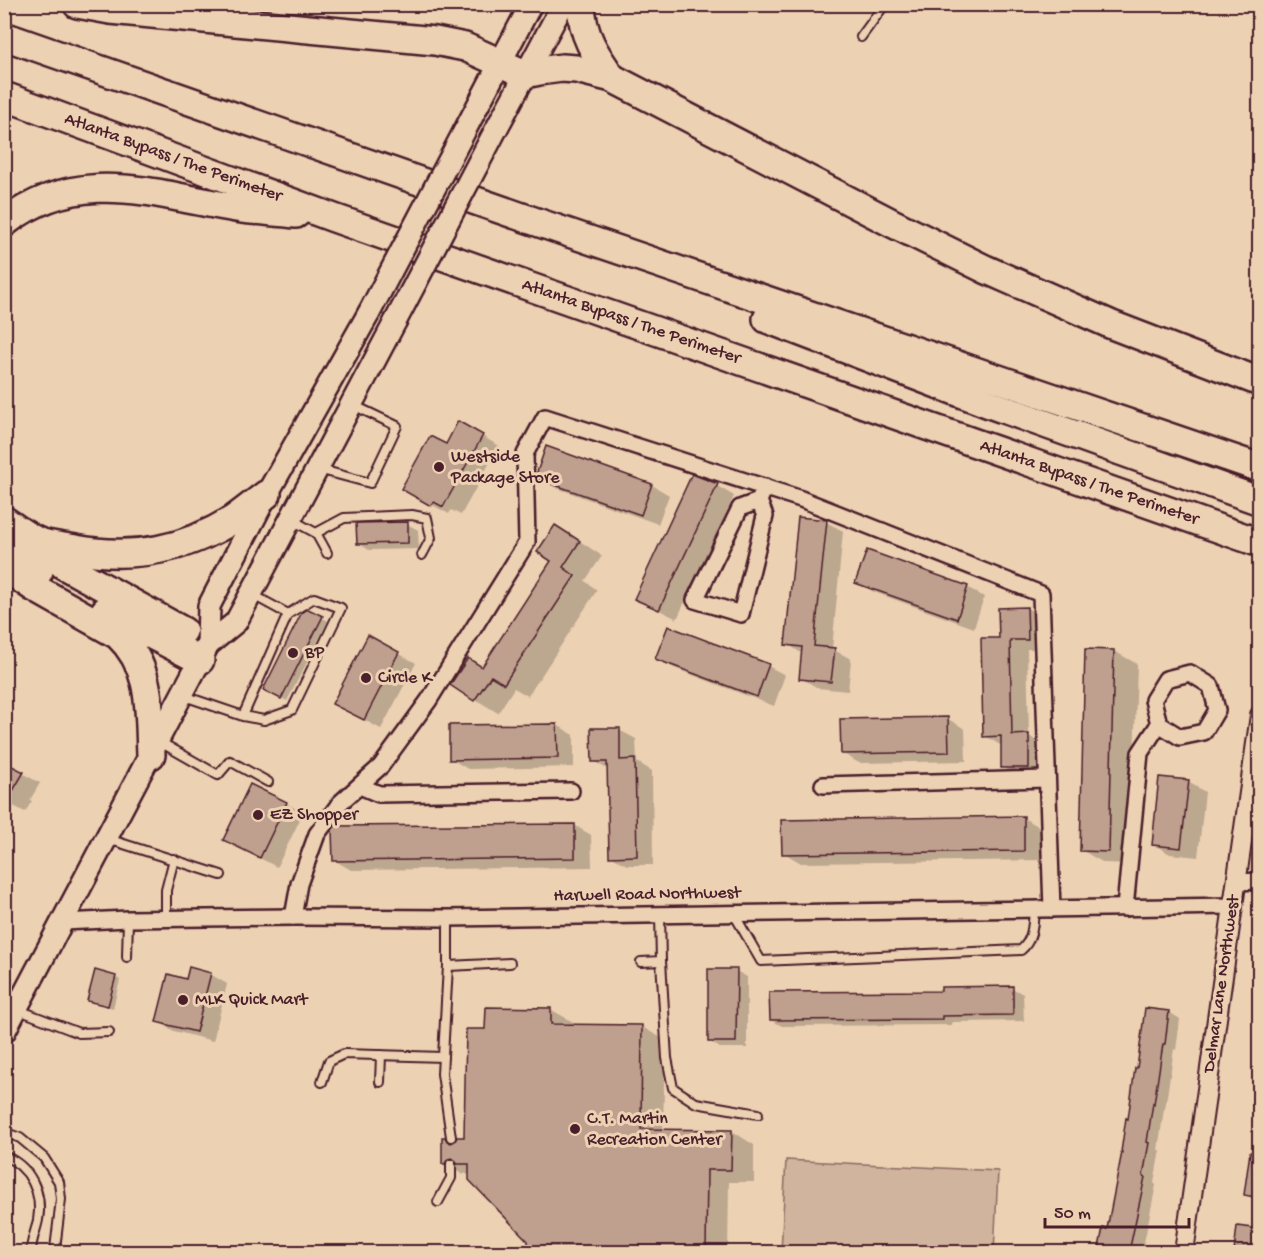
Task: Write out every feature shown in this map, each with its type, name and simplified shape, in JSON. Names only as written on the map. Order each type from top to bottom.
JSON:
[{"type":"highway","points":[[77,4],[110,10],[435,41],[465,46],[525,74],[576,69],[612,78],[985,269],[1112,325],[1258,381]]},
{"type":"highway","points":[[581,4],[588,39],[596,56],[612,78]]},
{"type":"highway","points":[[4,36],[525,218],[1254,466]]},
{"type":"highway","name":"Atlanta Bypass / The Perimeter","points":[[4,96],[334,218],[1260,543]]},
{"type":"highway","points":[[4,223],[41,200],[94,188],[149,191],[242,209],[334,218]]},
{"type":"highway","points":[[525,218],[744,311],[992,405],[1251,498]]},
{"type":"highway","points":[[36,541],[99,553],[127,554],[157,550],[210,532],[267,494]]},
{"type":"highway","points":[[4,519],[36,541],[65,566],[204,652]]},
{"type":"highway","points":[[4,545],[26,564],[111,614],[204,652]]},
{"type":"highway","points":[[4,567],[33,587],[118,635],[129,645],[138,661],[149,698],[154,748]]},
{"type":"main road","points":[[204,652],[209,606],[267,494],[369,313],[531,4]]},
{"type":"main road","points":[[4,1032],[204,652],[236,622],[252,594],[563,4]]},
{"type":"street","points":[[293,917],[299,884],[317,834],[340,803],[381,766],[429,699],[527,542],[525,454],[545,417],[801,498],[1041,594],[1052,909]]},
{"type":"street","points":[[759,501],[740,508],[695,600],[741,614],[765,516],[759,501],[765,487]]},
{"type":"street","points":[[1125,908],[1140,753],[1159,724],[1153,700],[1166,679],[1190,673],[1211,686],[1217,710],[1204,732],[1180,737],[1159,724]]},
{"type":"street","name":"Delmar Lane Northwest","points":[[1184,1252],[1260,715]]},
{"type":"street","points":[[823,785],[1047,779]]},
{"type":"street","points":[[360,786],[379,794],[571,791]]},
{"type":"street","points":[[1236,882],[1260,881]]},
{"type":"street","name":"Harwell Road Northwest","points":[[63,922],[128,919],[448,918],[1233,906]]},
{"type":"lane","points":[[861,37],[885,4]]},
{"type":"lane","points":[[317,469],[370,483],[397,426],[351,404]]},
{"type":"lane","points":[[316,533],[344,518],[412,515],[427,518],[431,538],[422,555]]},
{"type":"lane","points":[[291,520],[316,533],[327,554]]},
{"type":"lane","points":[[252,594],[288,615]]},
{"type":"lane","points":[[182,695],[243,716],[264,720],[292,710],[342,608],[314,598],[288,615],[243,716]]},
{"type":"lane","points":[[154,748],[218,775],[230,761],[268,782]]},
{"type":"lane","points":[[107,838],[221,875]]},
{"type":"lane","points":[[166,919],[166,890],[174,859]]},
{"type":"lane","points":[[733,914],[761,960],[1021,950],[1026,946],[1030,937],[1034,909]]},
{"type":"lane","points":[[660,915],[667,1058],[673,1089],[696,1103],[758,1114]]},
{"type":"lane","points":[[448,918],[448,966],[442,1074],[451,1137]]},
{"type":"lane","points":[[128,919],[128,957]]},
{"type":"lane","points":[[641,962],[661,962]]},
{"type":"lane","points":[[448,966],[510,963]]},
{"type":"lane","points":[[16,1010],[79,1033],[110,1032]]},
{"type":"lane","points":[[322,1082],[329,1061],[344,1054],[443,1057]]},
{"type":"lane","points":[[380,1082],[381,1055]]},
{"type":"lane","points":[[4,1132],[20,1138],[44,1158],[59,1182],[61,1199],[56,1252]]},
{"type":"lane","points":[[4,1156],[22,1167],[33,1180],[39,1199],[38,1220],[31,1242],[31,1252]]},
{"type":"lane","points":[[438,1202],[451,1178],[451,1164]]},
{"type":"shaded area","points":[[786,1160],[998,1171],[994,1252],[781,1252]]},
{"type":"building","name":"Westside Package Store","points":[[458,421],[483,435],[443,507],[434,502],[431,506],[401,489],[430,436],[446,444]]},
{"type":"building","points":[[546,446],[652,484],[641,515],[535,478]]},
{"type":"building","points":[[692,474],[718,484],[659,610],[634,599]]},
{"type":"building","points":[[798,517],[827,520],[814,646],[835,648],[831,682],[799,679],[802,647],[785,645]]},
{"type":"building","points":[[408,522],[408,543],[357,544],[356,523]]},
{"type":"building","points":[[555,525],[580,541],[563,567],[575,576],[504,684],[491,676],[474,701],[450,685],[468,658],[482,667],[551,561],[537,552]]},
{"type":"building","points":[[867,550],[968,586],[957,619],[855,583]]},
{"type":"building","points":[[1027,607],[1028,640],[1010,640],[1012,735],[1029,734],[1029,768],[1001,768],[1001,736],[983,737],[981,638],[999,638],[998,608]]},
{"type":"building","name":"BP","points":[[308,609],[323,616],[281,699],[263,690],[302,612]]},
{"type":"building","points":[[668,626],[769,664],[757,697],[655,659]]},
{"type":"building","name":"Circle K","points":[[368,635],[399,652],[364,720],[332,704]]},
{"type":"building","points":[[1085,649],[1114,650],[1109,852],[1080,851]]},
{"type":"building","points":[[948,717],[949,752],[841,754],[840,719]]},
{"type":"building","points":[[557,724],[558,758],[449,760],[449,725]]},
{"type":"building","points":[[591,728],[620,728],[620,760],[635,759],[637,856],[609,857],[607,762],[592,762]]},
{"type":"building","points":[[4,762],[24,772],[4,806]]},
{"type":"building","points":[[1159,777],[1189,780],[1181,848],[1152,845]]},
{"type":"building","name":"EZ Shopper","points":[[250,784],[287,802],[260,858],[223,840]]},
{"type":"building","points":[[1024,816],[1024,851],[782,854],[781,820]]},
{"type":"building","points":[[575,824],[575,858],[333,861],[332,830],[335,826]]},
{"type":"building","name":"MLK Quick Mart","points":[[189,967],[211,973],[196,1032],[156,1022],[168,974],[186,979]]},
{"type":"building","points":[[708,969],[737,969],[736,1042],[708,1042]]},
{"type":"building","points":[[95,970],[116,976],[108,1006],[87,1001]]},
{"type":"building","points":[[1013,986],[1013,1015],[942,1016],[942,1019],[770,1020],[769,992],[941,991],[941,987]]},
{"type":"building","name":"C.T. Martin Recreation Center","points":[[486,1007],[551,1008],[551,1024],[642,1025],[641,1129],[732,1130],[731,1170],[707,1170],[706,1252],[528,1252],[528,1241],[469,1180],[469,1164],[457,1164],[452,1158],[442,1164],[442,1137],[451,1143],[457,1137],[464,1137],[466,1029],[485,1029]]},
{"type":"building","points":[[1145,1008],[1169,1011],[1147,1142],[1149,1143],[1143,1176],[1145,1177],[1129,1252],[1098,1252],[1103,1228],[1107,1229],[1122,1152]]},
{"type":"building","points":[[1250,1152],[1260,1153],[1260,1198],[1244,1195]]},
{"type":"building","points":[[1237,1226],[1260,1229],[1260,1252],[1234,1252]]},
{"type":"place","name":"Westside Package Store","points":[[439,467]]},
{"type":"place","name":"BP","points":[[293,653]]},
{"type":"place","name":"Circle K","points":[[366,678]]},
{"type":"place","name":"EZ Shopper","points":[[258,815]]},
{"type":"place","name":"MLK Quick Mart","points":[[183,1000]]},
{"type":"place","name":"C.T. Martin Recreation Center","points":[[575,1129]]}]
